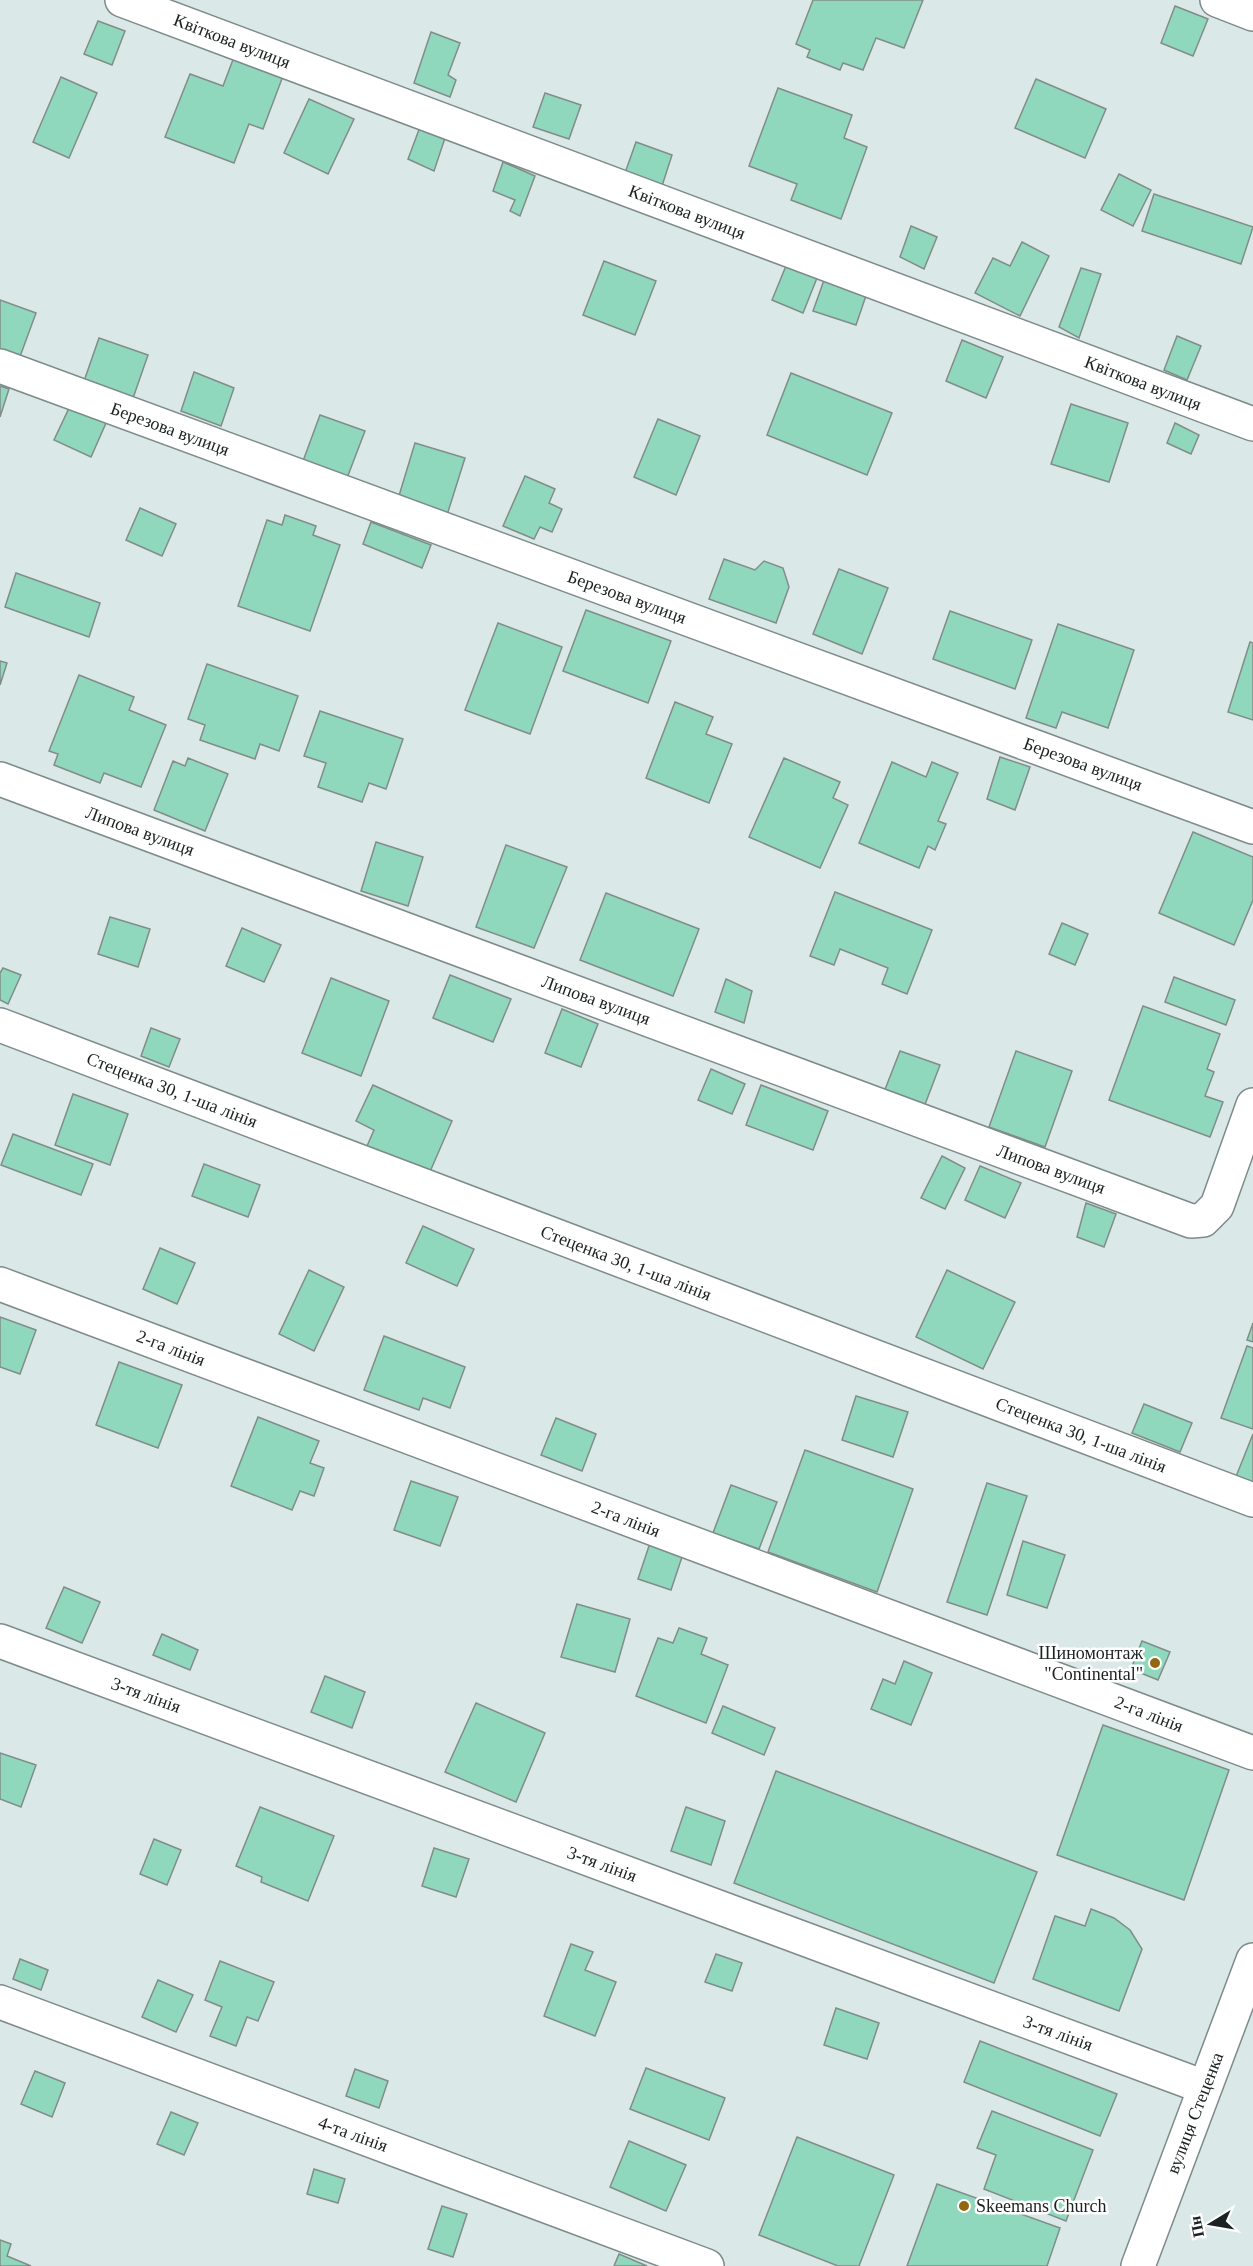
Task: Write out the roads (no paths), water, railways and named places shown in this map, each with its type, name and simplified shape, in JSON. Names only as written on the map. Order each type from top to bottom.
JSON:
[{"type":"street","name":"Квіткова вулиця","points":[[122,0],[1253,424]]},
{"type":"street","points":[[1217,0],[1253,14]]},
{"type":"street","name":"Березова вулиця","points":[[0,366],[1253,827]]},
{"type":"street","name":"Липова вулиця","points":[[0,779],[1191,1221],[1203,1220],[1217,1206],[1253,1106]]},
{"type":"street","name":"Стеценка 30, 1-ша лінія","points":[[0,1025],[1253,1500]]},
{"type":"street","name":"2-га лінія","points":[[0,1284],[1253,1753]]},
{"type":"street","name":"3-тя лінія","points":[[0,1641],[1204,2087]]},
{"type":"street","name":"вулиця Стеценка","points":[[1137,2266],[1253,1960]]},
{"type":"street","name":"4-та лінія","points":[[0,2002],[707,2266]]},
{"type":"place","name":"Шиномонтаж \"Continental\"","points":[[1155,1663]]},
{"type":"place","name":"Skeemans Church","points":[[964,2206]]}]
